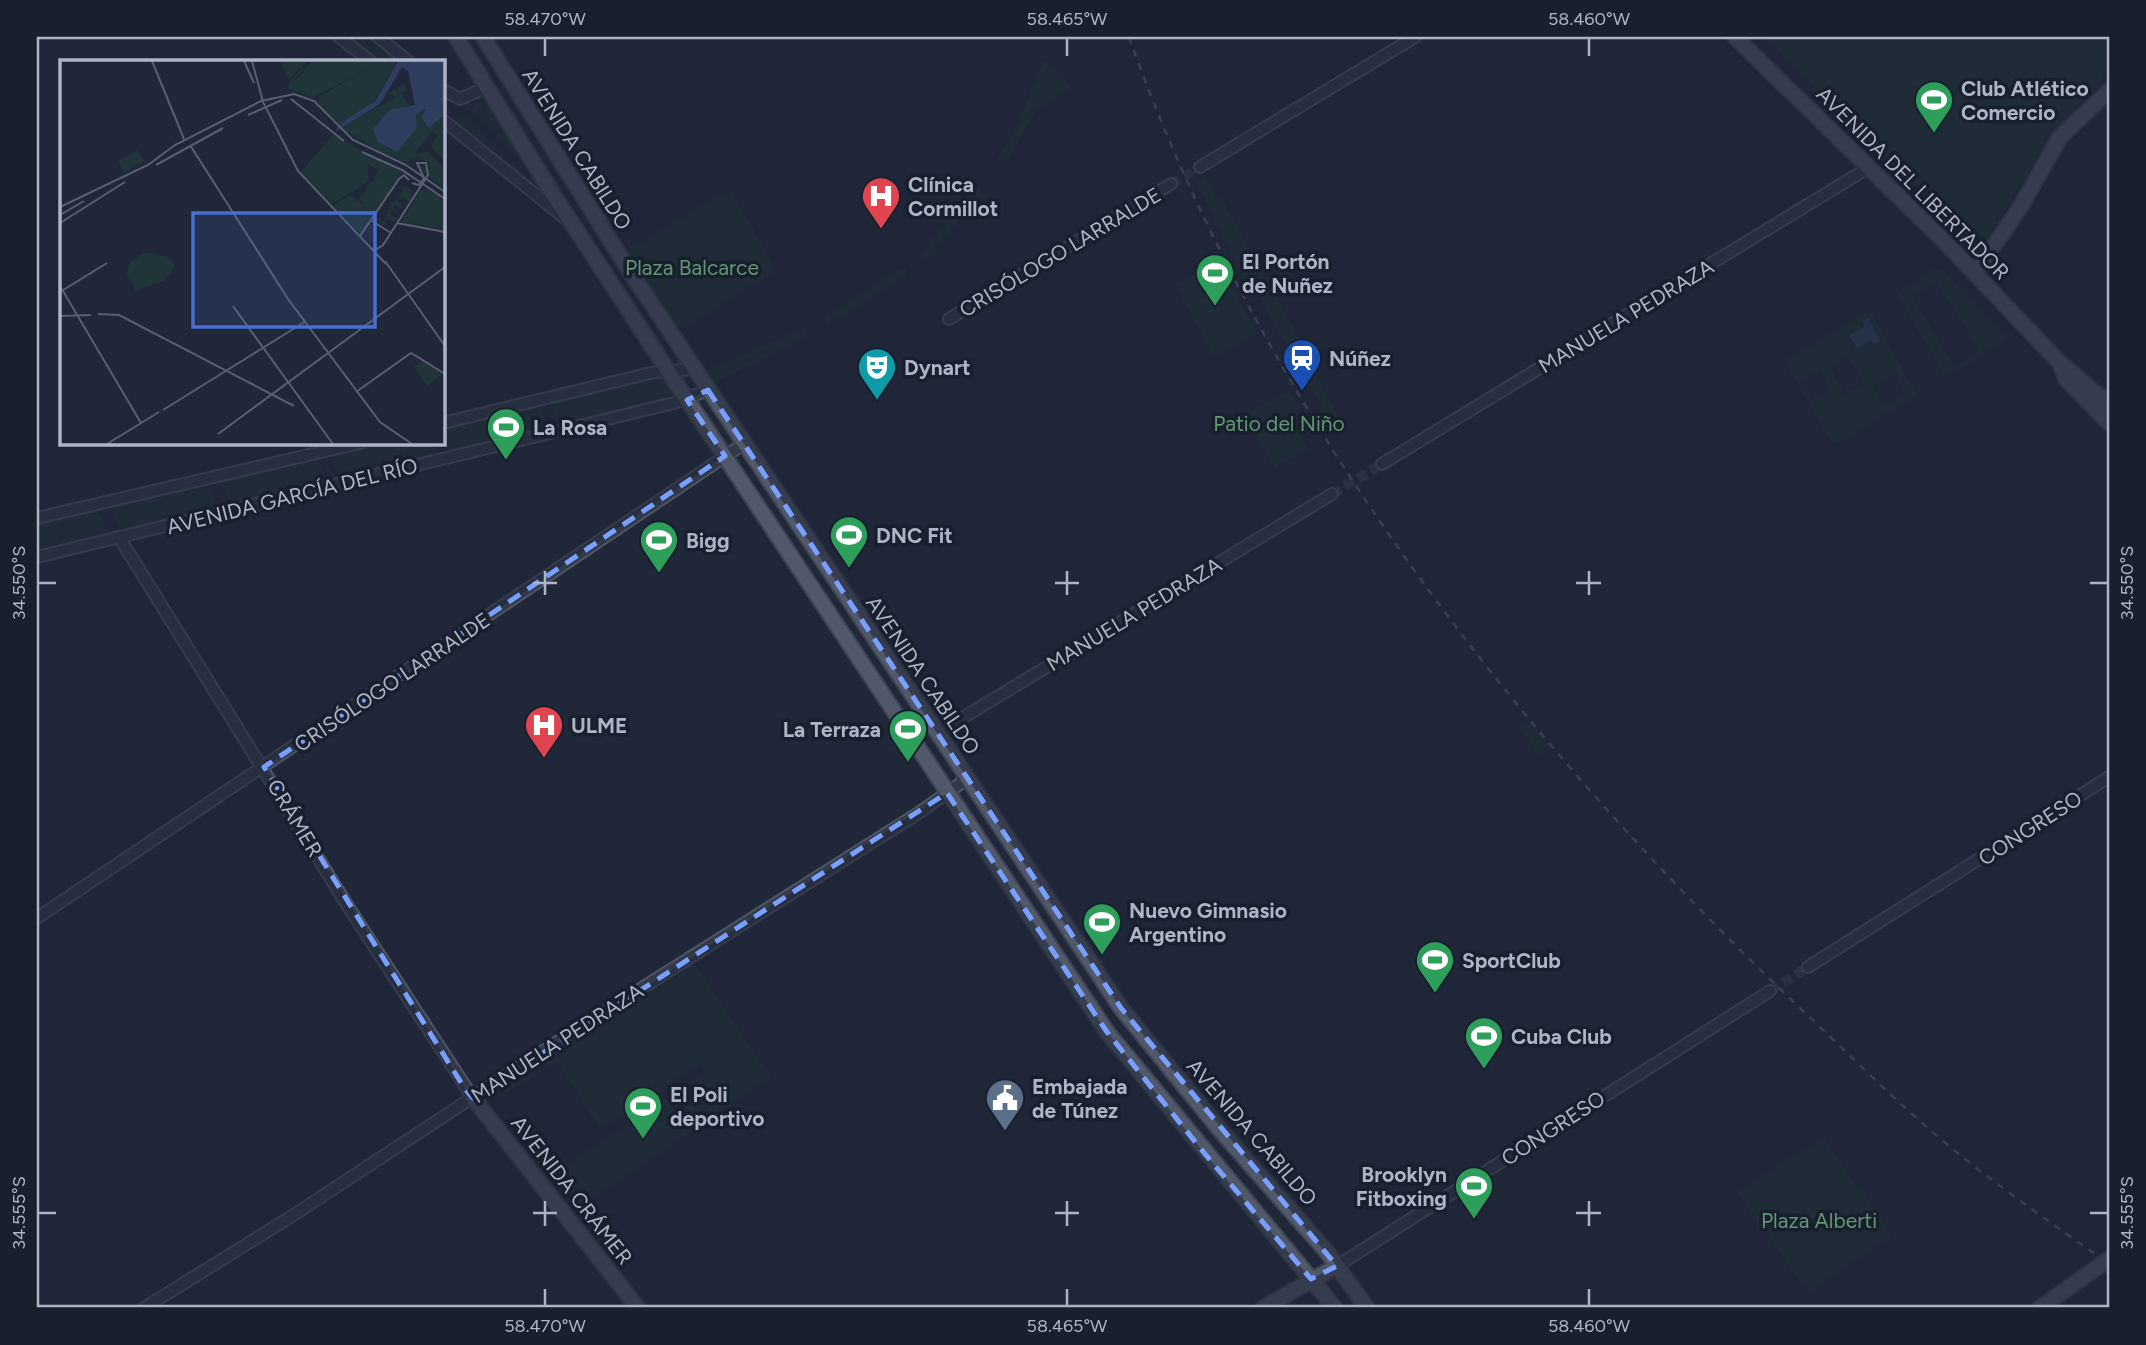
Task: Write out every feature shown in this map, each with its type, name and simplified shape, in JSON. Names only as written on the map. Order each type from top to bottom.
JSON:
[{"type":"main road","name":"AVENIDA CABILDO","points":[[456,37],[687,400],[1107,1032],[1335,1308]]},
{"type":"main road","name":"AVENIDA CABILDO","points":[[483,37],[561,165],[694,369],[1121,1008],[1332,1269],[1367,1308]]},
{"type":"main road","name":"AVENIDA DEL LIBERTADOR","points":[[1735,37],[1975,273],[2059,362],[2109,404]]},
{"type":"main road","points":[[1975,273],[2021,206],[2060,137],[2109,92]]},
{"type":"main road","name":"AVENIDA DEL LIBERTADOR","points":[[2059,362],[2066,379],[2109,424]]},
{"type":"main road","name":"AVENIDA CRÁMER","points":[[473,1098],[638,1308]]},
{"type":"main road","points":[[2040,1308],[2109,1258]]},
{"type":"main road","points":[[1263,1308],[1332,1269]]},
{"type":"street","points":[[339,37],[369,60]]},
{"type":"street","points":[[378,37],[407,60]]},
{"type":"street","points":[[1200,167],[1415,37]]},
{"type":"street","points":[[444,91],[460,99],[487,87]]},
{"type":"street","points":[[444,121],[572,223]]},
{"type":"street","name":"MANUELA PEDRAZA","points":[[1382,464],[1868,168]]},
{"type":"street","name":"CRISÓLOGO LARRALDE","points":[[949,319],[1171,184]]},
{"type":"street","points":[[444,423],[668,370],[694,369]]},
{"type":"street","name":"AVENIDA GARCÍA DEL RÍO","points":[[37,557],[228,514],[687,400],[708,390]]},
{"type":"street","name":"CRISÓLOGO LARRALDE","points":[[37,918],[745,443]]},
{"type":"street","name":"AVENIDA GARCÍA DEL RÍO","points":[[37,518],[356,444]]},
{"type":"street","name":"MANUELA PEDRAZA","points":[[936,734],[1332,494]]},
{"type":"street","name":"CRÁMER","points":[[119,537],[349,908],[473,1098]]},
{"type":"street","name":"MANUELA PEDRAZA","points":[[144,1308],[947,793],[961,783],[964,774]]},
{"type":"street","name":"CONGRESO","points":[[1808,967],[2109,778]]},
{"type":"street","name":"CONGRESO","points":[[1332,1269],[1770,991]]},
{"type":"highlighted area","points":[[708,390],[1121,1008],[1337,1266],[1311,1279],[1205,1154],[1107,1032],[947,793],[473,1098],[465,1089],[264,767],[725,456],[687,400]]},
{"type":"green space","points":[[359,37],[369,37],[399,60],[376,60],[358,45]]},
{"type":"green space","points":[[1764,37],[2109,37],[2109,66],[2094,89],[2054,131],[1981,248]]},
{"type":"green space","points":[[1047,61],[1071,87],[1035,111],[1007,162],[998,162],[999,156],[1015,133],[1042,64]]},
{"type":"green space","points":[[484,102],[489,105],[528,163],[522,162],[472,110],[476,103]]},
{"type":"green space","points":[[460,116],[466,116],[507,160],[524,172],[528,180],[526,182],[457,126],[456,120]]},
{"type":"green space","points":[[1204,175],[1217,200],[1221,198],[1310,358],[1306,360],[1340,419],[1332,423],[1252,286],[1248,288],[1197,183]]},
{"type":"green space","points":[[980,187],[981,196],[923,262],[921,254],[975,188]]},
{"type":"green space","name":"Plaza Balcarce","points":[[727,191],[732,193],[774,266],[771,273],[680,331],[673,331],[627,255],[628,250]]},
{"type":"green space","name":"El Portón de Nuñez","points":[[1218,262],[1257,333],[1214,356],[1175,285]]},
{"type":"green space","points":[[900,269],[906,269],[905,276],[829,324],[825,323],[825,316]]},
{"type":"green space","points":[[1941,269],[2005,335],[2004,342],[1946,377],[1897,293]],"holes":[[[1937,282],[1980,351],[1954,367],[1912,297]]]},
{"type":"green space","points":[[1866,312],[1871,313],[1917,396],[1839,443],[1831,442],[1787,365],[1790,358]],"holes":[[[1849,357],[1864,384],[1845,395],[1830,368]],[[1820,370],[1832,389],[1812,401],[1800,382]],[[1894,374],[1905,393],[1885,405],[1873,386]]]},
{"type":"green space","points":[[802,329],[807,332],[807,338],[710,385],[703,373]]},
{"type":"green space","points":[[656,375],[662,376],[672,390],[671,400],[560,428],[549,402]]},
{"type":"green space","name":"Patio del Niño","points":[[1289,391],[1310,427],[1299,434],[1307,449],[1275,467],[1244,415]]},
{"type":"green space","points":[[533,405],[541,408],[548,431],[449,454],[444,428]]},
{"type":"green space","points":[[373,444],[434,444],[438,454],[436,457],[341,480],[329,454]]},
{"type":"green space","points":[[315,457],[329,482],[234,506],[217,480]]},
{"type":"green space","points":[[206,482],[220,512],[128,531],[120,529],[112,513],[114,505]]},
{"type":"green space","points":[[92,510],[99,514],[103,521],[103,537],[37,553],[37,522]]},
{"type":"green space","points":[[1529,720],[1551,746],[1543,754],[1536,751],[1520,728]]},
{"type":"green space","points":[[693,963],[772,1078],[726,1106],[582,1207],[557,1171],[705,1074],[699,1064],[600,1128],[556,1061],[505,1094],[500,1088]]},
{"type":"green space","name":"Plaza Alberti","points":[[1823,1138],[1892,1235],[1809,1293],[1737,1192]]},
{"type":"water","points":[[1868,318],[1880,341],[1874,344],[1871,340],[1857,348],[1849,335],[1865,326],[1862,321]]},
{"type":"tunnel","points":[[1171,184],[1200,167]]},
{"type":"tunnel","points":[[1332,494],[1382,464]]},
{"type":"tunnel","points":[[1770,991],[1808,967]]},
{"type":"railway","points":[[1129,37],[1184,175],[1250,308],[1325,437],[1408,562],[1498,681],[1595,796],[1696,905],[1871,1076],[1962,1157],[2109,1264]]},
{"type":"place","name":"Club Atlético Comercio","points":[[1934,134]]},
{"type":"place","name":"Clínica Cormillot","points":[[881,230]]},
{"type":"place","name":"El Portón de Nuñez","points":[[1215,307]]},
{"type":"place","name":"Núñez","points":[[1302,392]]},
{"type":"place","name":"Dynart","points":[[877,401]]},
{"type":"place","name":"La Rosa","points":[[506,461]]},
{"type":"place","name":"DNC Fit","points":[[849,569]]},
{"type":"place","name":"Bigg","points":[[659,574]]},
{"type":"place","name":"ULME","points":[[544,759]]},
{"type":"place","name":"La Terraza","points":[[908,763]]},
{"type":"place","name":"Nuevo Gimnasio Argentino","points":[[1102,956]]},
{"type":"place","name":"SportClub","points":[[1435,994]]},
{"type":"place","name":"Cuba Club","points":[[1484,1070]]},
{"type":"place","name":"Embajada de Túnez","points":[[1005,1132]]},
{"type":"place","name":"El Poli deportivo","points":[[643,1140]]},
{"type":"place","name":"Brooklyn Fitboxing","points":[[1474,1220]]}]
